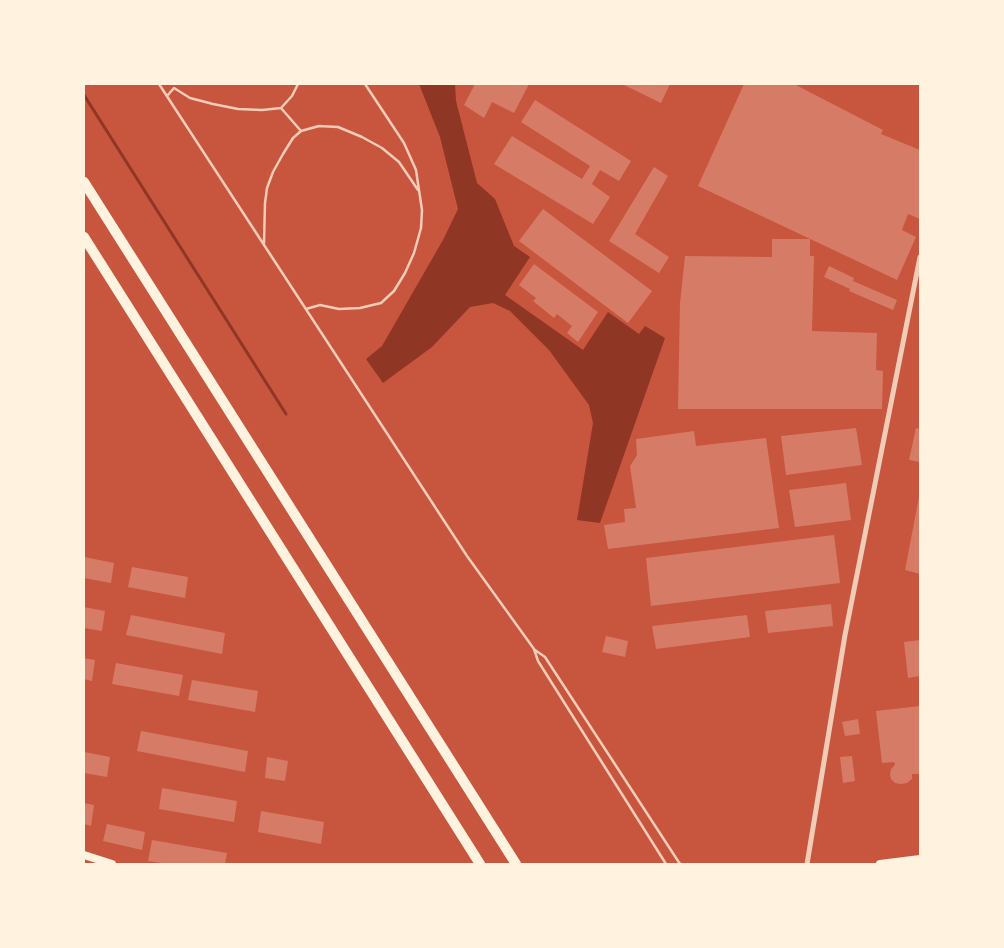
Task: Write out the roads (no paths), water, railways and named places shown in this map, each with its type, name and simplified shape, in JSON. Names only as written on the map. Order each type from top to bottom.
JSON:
[{"type":"highway","points":[[84,182],[516,864]]},
{"type":"highway","points":[[84,237],[480,864]]},
{"type":"main road","points":[[84,854],[112,864]]},
{"type":"main road","points":[[880,864],[920,859]]},
{"type":"street","points":[[807,864],[845,635],[920,257]]},
{"type":"lane","points":[[159,84],[467,556],[534,649],[538,661],[666,864]]},
{"type":"lane","points":[[173,84],[174,88],[190,98],[238,109],[262,110],[281,108],[292,96],[298,84]]},
{"type":"lane","points":[[306,309],[320,305],[339,309],[360,308],[380,303],[394,291],[405,274],[414,253],[421,228],[422,210],[416,170],[404,143],[365,84]]},
{"type":"lane","points":[[167,96],[174,88]]},
{"type":"lane","points":[[281,108],[301,131]]},
{"type":"lane","points":[[264,245],[267,188],[273,172],[292,138],[301,131],[319,126],[329,126],[338,127],[362,137],[382,148],[399,162],[419,191]]},
{"type":"lane","points":[[534,649],[545,657],[680,864]]},
{"type":"waterway","points":[[84,95],[286,414]]}]
